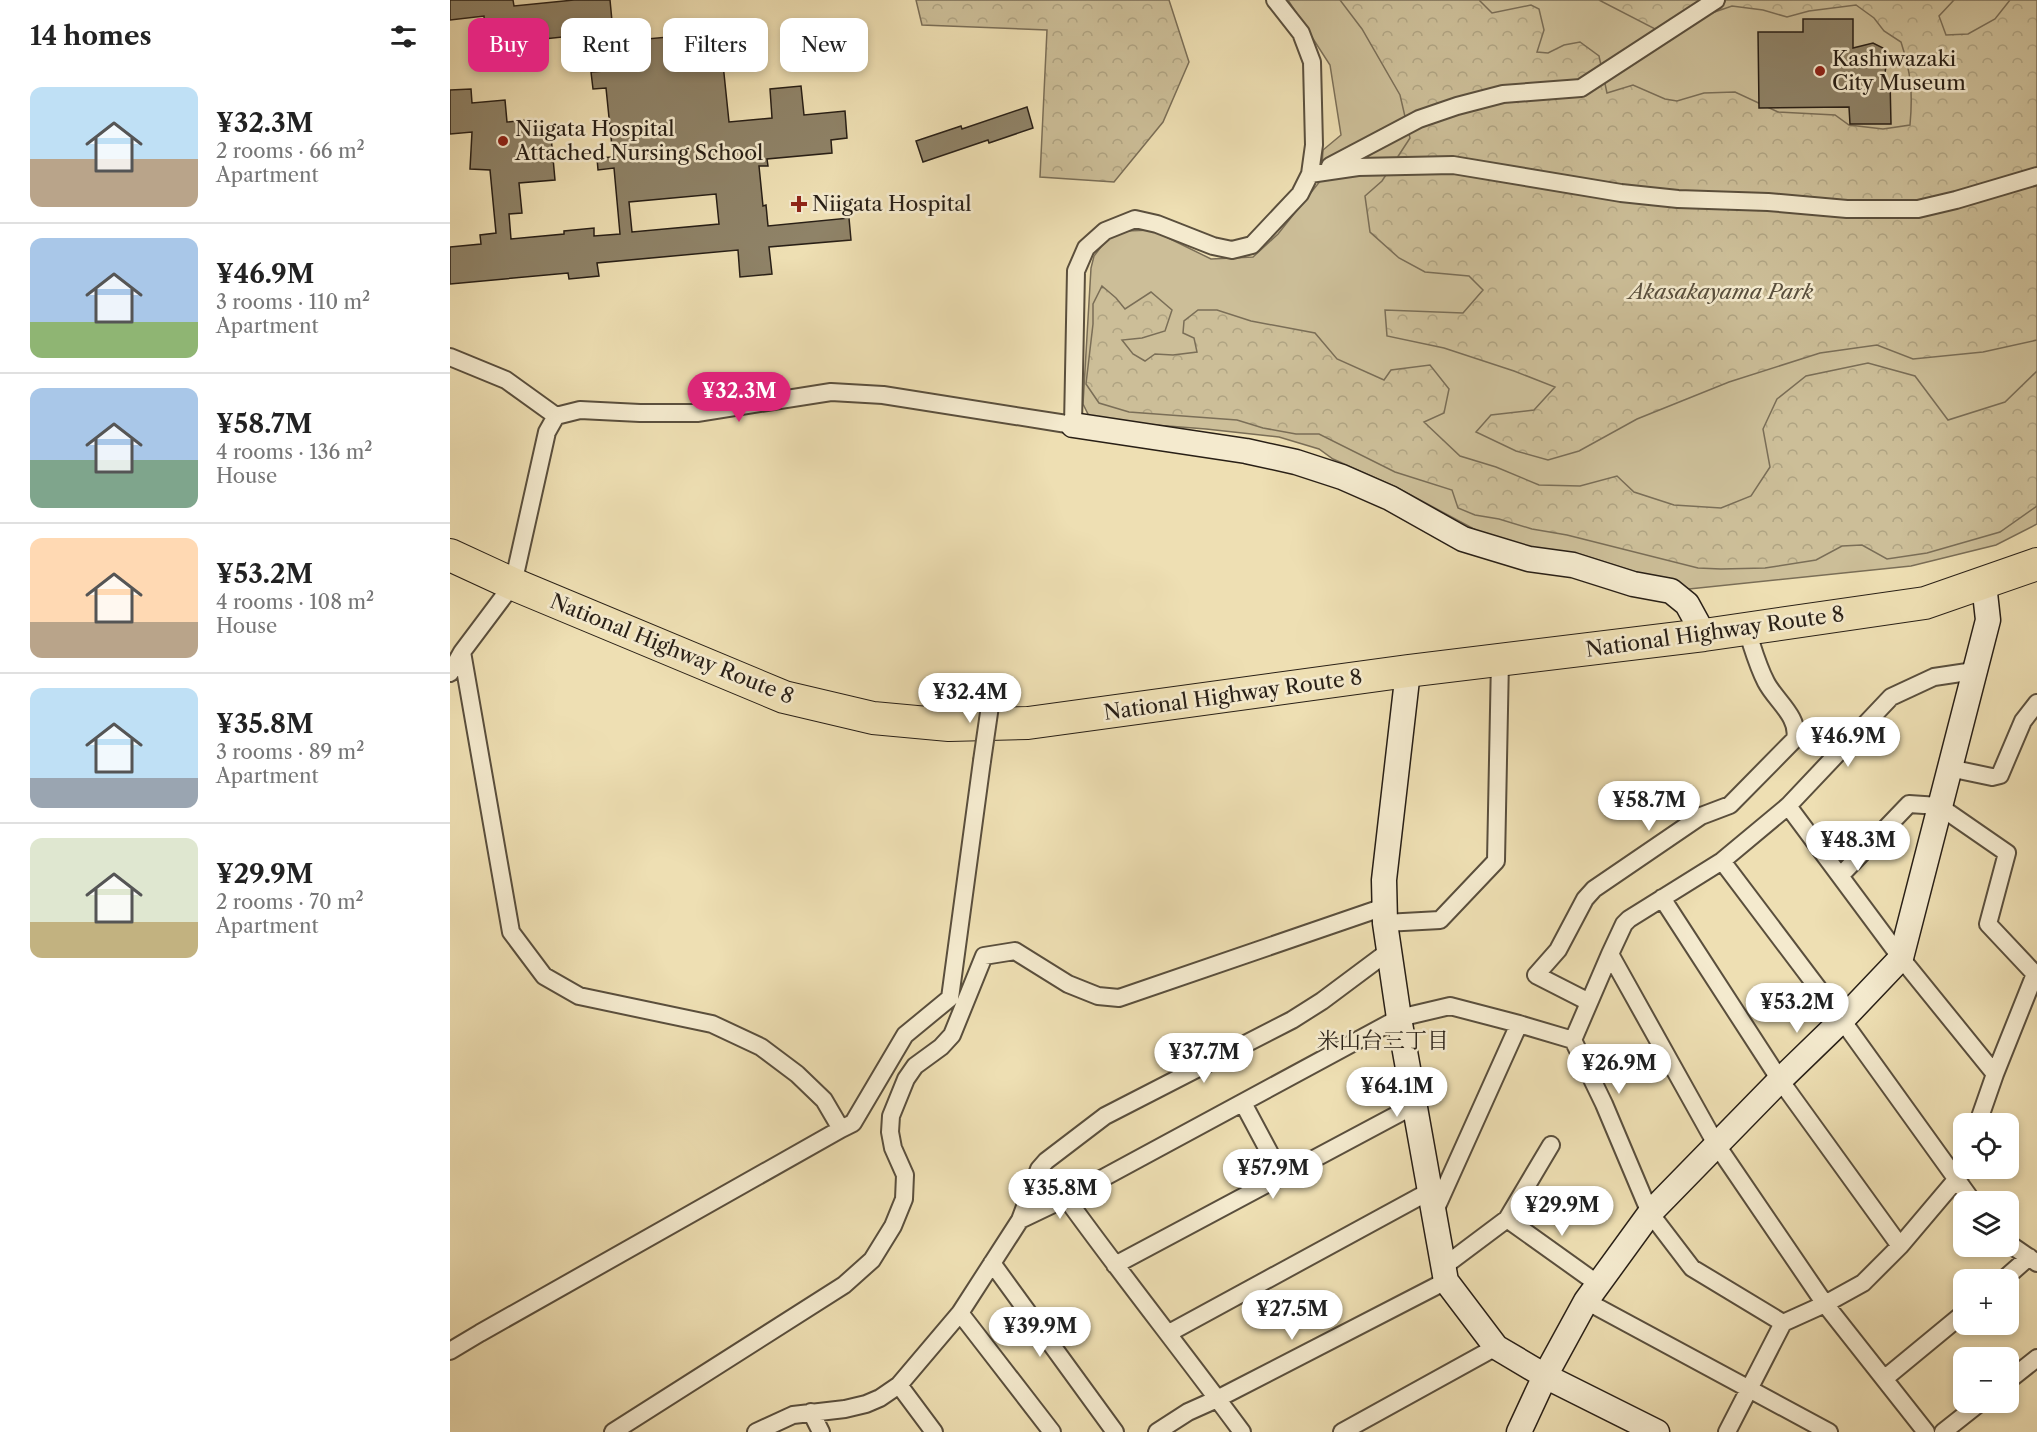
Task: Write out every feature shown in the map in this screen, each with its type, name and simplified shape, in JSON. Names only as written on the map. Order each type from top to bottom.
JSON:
[{"type":"highway","name":"National Highway Route 8","points":[[450,555],[513,584],[784,698],[873,718],[949,724],[1028,723],[1408,671],[1704,635],[1925,603],[2037,564]]},
{"type":"street","points":[[1073,425],[1076,271],[1086,248],[1105,231],[1136,219],[1157,224],[1213,246],[1232,250],[1252,244],[1300,194],[1310,174],[1314,145],[1312,62],[1301,33],[1275,0]]},
{"type":"street","points":[[1310,174],[1341,162],[1419,119],[1457,106],[1503,94],[1581,88],[1716,0]]},
{"type":"street","points":[[1310,174],[1358,167],[1453,165],[1621,193],[1678,199],[1768,201],[1847,209],[1918,209],[2037,176]]},
{"type":"street","points":[[450,357],[506,380],[556,416]]},
{"type":"street","points":[[450,673],[462,652],[513,584],[547,432],[556,416],[580,410],[696,413],[831,392],[883,395],[1246,451],[1296,462],[1390,498],[1463,539],[1529,559],[1573,565],[1633,584],[1671,591],[1687,604],[1704,635]]},
{"type":"street","points":[[1519,1432],[1545,1376],[1592,1293],[1650,1213],[1901,958],[1988,620],[1984,584]]},
{"type":"street","points":[[1589,1002],[1536,975],[1558,950],[1584,899],[1594,889],[1701,816],[1730,805],[1795,739],[1797,730],[1794,722],[1766,682],[1746,628]]},
{"type":"street","points":[[462,652],[511,932],[544,976],[579,996],[712,1024],[761,1047],[797,1074],[824,1100],[841,1129]]},
{"type":"street","points":[[614,1432],[844,1285],[872,1260],[893,1226],[904,1199],[906,1187],[905,1175],[893,1148],[890,1132],[891,1116],[906,1079],[915,1066],[952,1035],[984,956],[1015,951],[1068,984],[1098,996],[1119,998],[1384,915],[1440,920],[1496,861],[1500,660]]},
{"type":"street","points":[[1408,671],[1384,880],[1384,915],[1399,1018],[1444,1274],[1496,1347],[1545,1376],[1657,1432]]},
{"type":"street","points":[[1573,1040],[1610,954],[1624,924],[1629,919],[1722,861],[1788,806],[1891,697],[1934,677],[1974,671]]},
{"type":"street","points":[[450,1352],[853,1123],[905,1035],[950,998],[992,692]]},
{"type":"street","points":[[1949,768],[1992,777],[2000,775],[2023,721],[2037,703]]},
{"type":"street","points":[[1840,876],[1909,804],[1939,806],[2007,853],[1988,924],[2036,973],[1981,1113]]},
{"type":"street","points":[[1788,806],[1901,958],[1995,1074]]},
{"type":"street","points":[[1722,861],[1953,1164]]},
{"type":"street","points":[[1662,898],[1780,1080],[1900,1246]]},
{"type":"street","points":[[756,1432],[794,1415],[866,1404],[899,1385],[960,1313],[1020,1220],[1039,1169],[1046,1161],[1105,1116],[1292,1020],[1322,1001],[1389,951]]},
{"type":"street","points":[[1610,954],[1716,1144],[1825,1304],[1926,1432]]},
{"type":"street","points":[[1020,1220],[1399,1018],[1450,1006],[1573,1040],[1604,1104],[1650,1213],[1692,1268],[1784,1323]]},
{"type":"street","points":[[1169,1333],[1432,1202],[1519,1024]]},
{"type":"street","points":[[1243,1103],[1281,1176]]},
{"type":"street","points":[[1115,1265],[1415,1105]]},
{"type":"street","points":[[1157,1432],[1188,1412],[1218,1399],[1444,1274],[1507,1218],[1551,1145]]},
{"type":"street","points":[[1727,1432],[1784,1323],[1863,1283],[1900,1246],[1957,1179]]},
{"type":"street","points":[[1066,1197],[1242,1432]]},
{"type":"street","points":[[1507,1218],[1592,1293],[1750,1389],[1829,1432]]},
{"type":"street","points":[[2019,1250],[2033,1260],[2019,1269]]},
{"type":"street","points":[[992,1263],[1115,1432]]},
{"type":"street","points":[[960,1313],[1052,1432]]},
{"type":"street","points":[[1884,1379],[1953,1321]]},
{"type":"street","points":[[1342,1432],[1496,1347]]},
{"type":"street","points":[[2019,1372],[2037,1358]]},
{"type":"street","points":[[899,1385],[934,1432]]},
{"type":"street","points":[[811,1412],[821,1432]]},
{"type":"street","points":[[1943,1432],[1967,1413]]},
{"type":"green space","points":[[916,0],[1169,0],[1189,62],[1163,122],[1114,182],[1040,177],[1047,30],[922,25]]},
{"type":"green space","name":"Akasakayama Park","points":[[1288,0],[2037,0],[2037,524],[1996,545],[1911,566],[1689,589],[1576,553],[1527,548],[1485,535],[1396,487],[1333,459],[1319,449],[1279,437],[1091,420],[1083,404],[1091,268],[1094,256],[1107,239],[1126,231],[1152,230],[1211,259],[1253,257],[1278,234],[1321,180],[1323,150],[1341,135],[1330,65]]},
{"type":"green space","points":[[1340,0],[1479,0],[1492,13],[1531,5],[1539,9],[1544,30],[1537,52],[1548,53],[1564,45],[1580,42],[1599,56],[1607,93],[1633,85],[1665,99],[1677,101],[1704,93],[1735,92],[1778,112],[1835,115],[1849,125],[1883,129],[1910,125],[1911,92],[1907,63],[1901,42],[1884,31],[1874,18],[1856,5],[1809,11],[1787,17],[1763,10],[1732,6],[1703,16],[1672,20],[1655,29],[1599,0],[1954,0],[1939,16],[1946,35],[1968,34],[1995,19],[2010,0],[2037,0],[2037,340],[1983,352],[1913,359],[1877,345],[1820,353],[1729,382],[1637,419],[1579,451],[1548,460],[1516,451],[1476,432],[1491,415],[1534,410],[1555,387],[1444,348],[1387,336],[1385,310],[1463,313],[1483,290],[1469,276],[1425,272],[1399,258],[1370,232],[1365,196],[1382,181],[1410,138],[1400,95],[1362,29]]},
{"type":"green space","points":[[1102,286],[1125,309],[1151,292],[1172,310],[1165,331],[1142,338],[1122,340],[1133,354],[1145,361],[1155,354],[1173,355],[1197,352],[1194,338],[1183,333],[1184,321],[1198,310],[1217,310],[1251,321],[1315,333],[1337,359],[1384,380],[1391,370],[1430,365],[1449,389],[1444,413],[1424,422],[1460,456],[1496,467],[1539,485],[1580,486],[1617,476],[1634,492],[1674,505],[1721,508],[1751,496],[1770,467],[1763,429],[1777,399],[1806,376],[1868,363],[1915,376],[1948,420],[2005,402],[2037,371],[2037,506],[2000,532],[1927,553],[1887,559],[1862,545],[1842,546],[1816,560],[1765,568],[1698,568],[1567,535],[1532,529],[1499,519],[1475,515],[1458,508],[1452,490],[1395,472],[1319,434],[1296,434],[1237,420],[1129,412],[1099,403],[1086,384],[1093,304]]},
{"type":"building","points":[[450,0],[513,0],[514,6],[574,0],[610,0],[612,18],[561,18],[561,37],[549,38],[549,18],[484,18],[484,16],[450,20]]},
{"type":"building","name":"Kashiwazaki City Museum","points":[[1803,19],[1853,19],[1853,48],[1873,43],[1883,48],[1887,59],[1884,80],[1890,80],[1891,124],[1850,124],[1849,107],[1759,108],[1758,32],[1803,32]]},
{"type":"building","points":[[663,38],[663,72],[724,72],[729,122],[772,118],[770,89],[801,86],[804,115],[845,111],[847,138],[831,140],[832,153],[767,159],[768,166],[759,166],[763,206],[766,205],[768,226],[849,218],[851,240],[769,247],[772,274],[740,277],[738,250],[597,263],[599,276],[569,279],[568,273],[450,284],[450,247],[481,244],[480,235],[496,233],[490,170],[470,169],[472,132],[450,134],[450,90],[471,89],[472,103],[505,100],[507,122],[536,119],[537,126],[550,125],[555,180],[519,183],[522,213],[509,214],[511,239],[564,234],[564,231],[594,228],[594,236],[620,234],[614,168],[598,170],[597,158],[613,157],[606,88],[593,89],[591,72],[651,72],[651,39]],"holes":[[[716,194],[719,224],[632,232],[629,202]]]},
{"type":"building","points":[[1027,107],[1033,128],[989,143],[988,140],[923,162],[916,141],[961,126],[962,129]]},
{"type":"place","name":"Kashiwazaki City Museum","points":[[1820,71]]},
{"type":"place","name":"Niigata Hospital Attached Nursing School","points":[[503,141]]},
{"type":"place","name":"Niigata Hospital","points":[[799,204]]},
{"type":"district","name":"米山台三丁目","points":[[1383,1040]]}]
